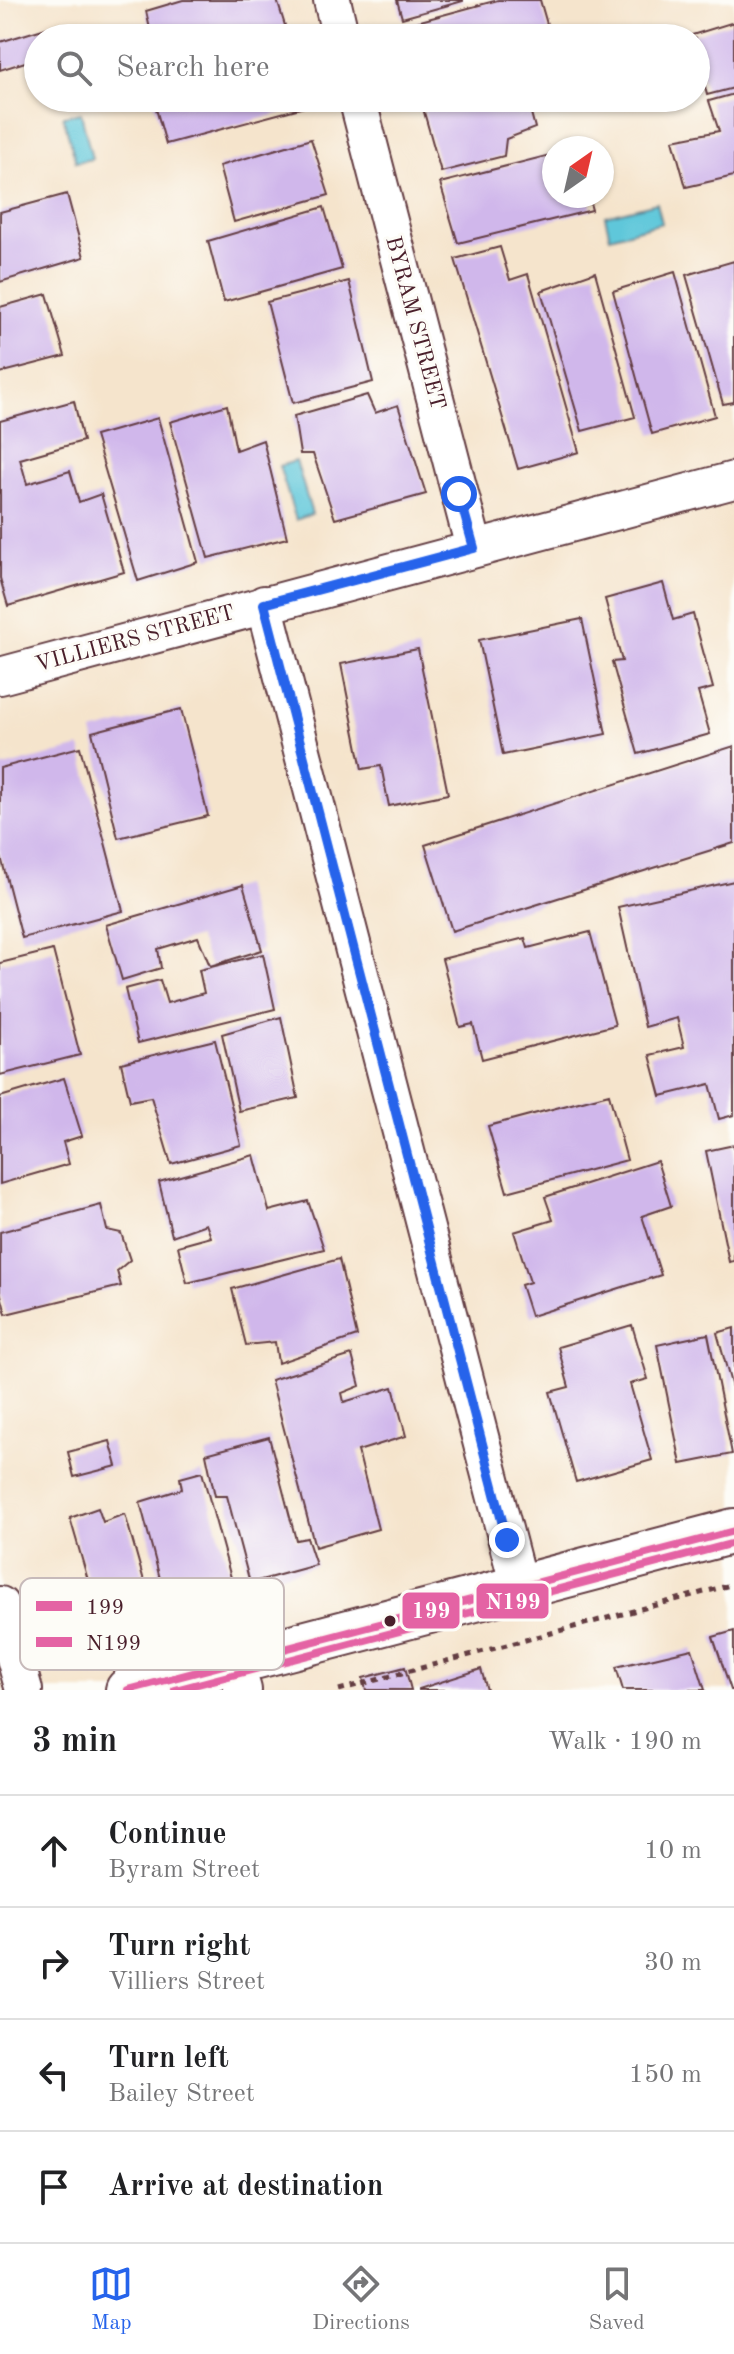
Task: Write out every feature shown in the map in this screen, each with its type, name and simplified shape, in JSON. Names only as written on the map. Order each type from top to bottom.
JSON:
[{"type":"street","points":[[332,0],[338,24]]},
{"type":"street","name":"BYRAM STREET","points":[[361,112],[474,548]]},
{"type":"street","name":"VILLIERS STREET","points":[[0,676],[734,480]]},
{"type":"street","points":[[264,604],[519,1587]]},
{"type":"street","points":[[284,1662],[519,1587],[734,1531]]},
{"type":"street","points":[[0,1605],[24,1690]]},
{"type":"street","points":[[128,1690],[239,1676]]},
{"type":"path","points":[[339,1690],[734,1584]]},
{"type":"water","points":[[81,113],[92,159],[76,162],[63,116]]},
{"type":"water","points":[[657,203],[662,223],[610,237],[605,216]]},
{"type":"water","points":[[296,461],[312,514],[296,520],[279,466]]},
{"type":"building","points":[[183,0],[277,0],[284,24],[149,24],[146,11]]},
{"type":"building","points":[[397,0],[463,0],[463,1],[402,18]]},
{"type":"building","points":[[498,0],[540,0],[547,24],[409,24]]},
{"type":"building","points":[[734,22],[734,88],[710,94],[710,29]]},
{"type":"building","points":[[24,35],[24,62],[0,70],[0,42]]},
{"type":"building","points":[[734,94],[734,176],[686,187],[673,140],[719,131],[710,101]]},
{"type":"building","points":[[157,112],[285,112],[166,144]]},
{"type":"building","points":[[424,112],[531,112],[535,128],[506,139],[504,156],[441,172]]},
{"type":"building","points":[[311,139],[329,195],[234,222],[219,166]]},
{"type":"building","points":[[542,157],[542,208],[592,210],[458,243],[440,183]]},
{"type":"building","points":[[67,194],[84,257],[0,282],[0,212]]},
{"type":"building","points":[[324,207],[342,269],[224,302],[208,241]]},
{"type":"building","points":[[500,247],[510,280],[528,274],[579,452],[518,469],[455,259]]},
{"type":"building","points":[[734,261],[734,402],[723,404],[686,275]]},
{"type":"building","points":[[595,272],[635,417],[582,431],[541,291]]},
{"type":"building","points":[[675,272],[715,416],[652,434],[613,291]]},
{"type":"building","points":[[349,281],[373,382],[293,403],[267,302]]},
{"type":"building","points":[[47,294],[65,356],[0,373],[0,307]]},
{"type":"building","points":[[367,395],[375,413],[398,405],[426,494],[335,519],[313,454],[300,454],[294,416]]},
{"type":"building","points":[[74,401],[83,441],[20,459],[27,484],[70,471],[79,502],[101,494],[124,572],[8,606],[0,578],[0,421]]},
{"type":"building","points":[[227,405],[236,450],[263,440],[287,538],[208,558],[170,422]]},
{"type":"building","points":[[158,418],[198,562],[138,581],[95,436]]},
{"type":"building","points":[[663,583],[673,620],[693,614],[713,688],[698,692],[710,734],[638,754],[612,662],[622,661],[605,599]]},
{"type":"building","points":[[582,619],[606,734],[503,755],[479,640]]},
{"type":"building","points":[[418,649],[448,794],[389,806],[381,766],[362,769],[341,664]]},
{"type":"building","points":[[181,709],[208,816],[118,838],[92,732]]},
{"type":"building","points":[[734,746],[734,843],[452,931],[425,845]]},
{"type":"building","points":[[80,747],[123,911],[22,938],[0,853],[0,768]]},
{"type":"building","points":[[734,881],[734,1115],[719,1119],[710,1084],[661,1096],[650,1055],[684,1047],[677,1018],[645,1027],[618,907]]},
{"type":"building","points":[[243,885],[262,950],[210,966],[198,937],[158,949],[161,968],[122,980],[106,925]]},
{"type":"building","points":[[590,932],[615,1025],[482,1059],[473,1024],[460,1027],[442,959],[525,938],[528,948]]},
{"type":"building","points":[[53,950],[80,1055],[0,1075],[0,963]]},
{"type":"building","points":[[263,954],[275,1009],[138,1043],[125,989],[160,980],[167,1003],[204,993],[199,970]]},
{"type":"building","points":[[281,1017],[298,1098],[239,1111],[222,1034]]},
{"type":"building","points":[[215,1040],[241,1145],[171,1164],[151,1097],[130,1101],[121,1063]]},
{"type":"building","points":[[64,1078],[82,1136],[63,1142],[69,1164],[0,1184],[0,1097]]},
{"type":"building","points":[[609,1094],[627,1160],[507,1192],[488,1126]]},
{"type":"building","points":[[734,1145],[734,1261],[729,1262],[706,1151]]},
{"type":"building","points":[[254,1155],[269,1211],[308,1201],[324,1249],[187,1283],[178,1246],[211,1237],[206,1224],[172,1236],[159,1182]]},
{"type":"building","points":[[657,1161],[671,1206],[642,1216],[661,1275],[531,1316],[521,1285],[530,1282],[514,1232],[553,1220],[545,1197]]},
{"type":"building","points":[[101,1205],[107,1230],[121,1233],[130,1260],[117,1271],[121,1286],[6,1314],[0,1291],[0,1232]]},
{"type":"building","points":[[339,1259],[357,1336],[278,1363],[275,1342],[246,1345],[232,1289]]},
{"type":"building","points":[[632,1325],[648,1379],[630,1384],[652,1460],[576,1482],[550,1392],[569,1387],[558,1347]]},
{"type":"building","points":[[734,1328],[734,1391],[733,1391],[717,1333]]},
{"type":"building","points":[[708,1334],[732,1454],[681,1464],[657,1345]]},
{"type":"building","points":[[352,1355],[360,1386],[342,1393],[344,1402],[393,1387],[406,1436],[358,1451],[378,1529],[315,1547],[271,1380]]},
{"type":"building","points":[[269,1437],[296,1540],[307,1538],[316,1565],[268,1578],[249,1578],[227,1496],[215,1496],[206,1454]]},
{"type":"building","points":[[110,1441],[117,1466],[74,1477],[68,1452]]},
{"type":"building","points":[[202,1472],[231,1578],[160,1578],[140,1502],[182,1489],[180,1478]]},
{"type":"building","points":[[98,1508],[103,1522],[125,1514],[143,1578],[87,1578],[70,1518]]},
{"type":"building","points":[[734,1631],[734,1690],[731,1690],[713,1637]]},
{"type":"building","points":[[692,1649],[705,1690],[623,1690],[616,1667]]},
{"type":"building","points":[[405,1667],[411,1690],[366,1690],[363,1678]]},
{"type":"building","points":[[481,1669],[487,1690],[419,1690],[419,1689]]},
{"type":"transit line","name":"199","points":[[284,1649],[734,1531]]},
{"type":"transit line","name":"N199","points":[[284,1661],[734,1543]]},
{"type":"transit line","name":"199","points":[[128,1690],[204,1670]]},
{"type":"transit line","name":"N199","points":[[175,1690],[251,1670]]},
{"type":"route","points":[[459,494],[474,548],[264,604],[507,1540]]}]
